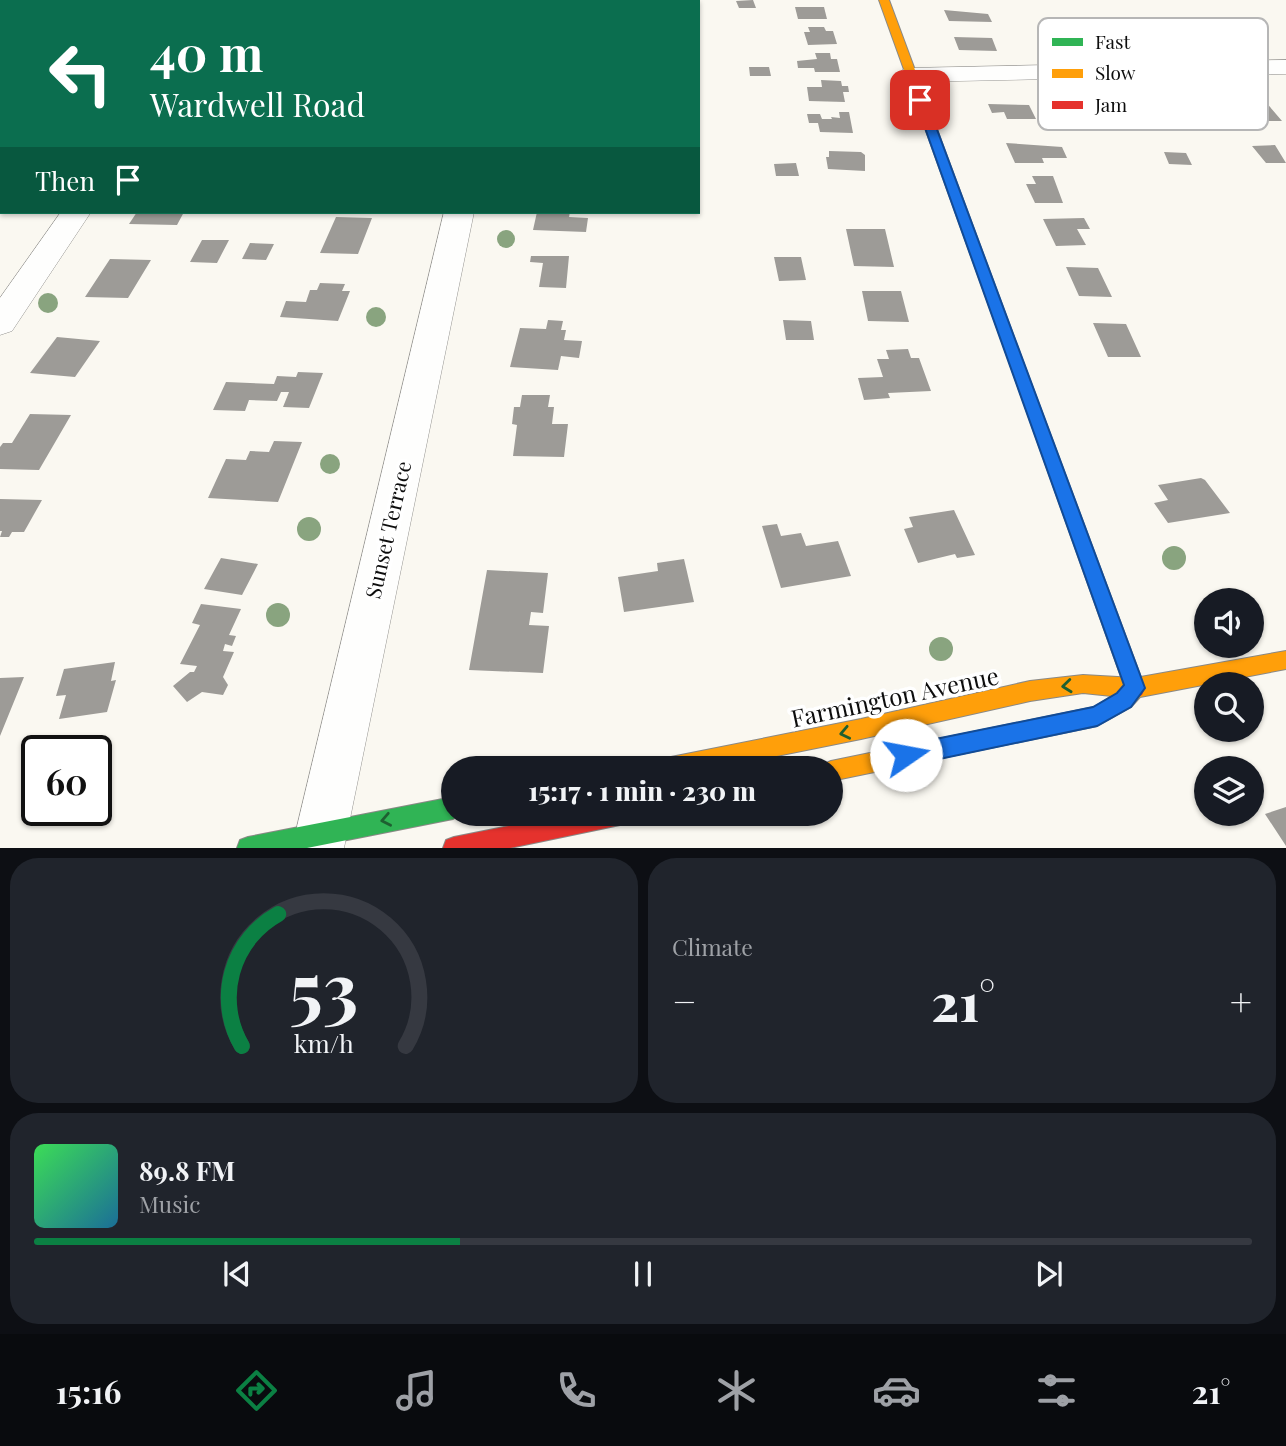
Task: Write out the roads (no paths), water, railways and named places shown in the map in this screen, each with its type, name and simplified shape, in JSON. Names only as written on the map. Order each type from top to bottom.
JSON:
[{"type":"street","points":[[884,0],[1135,688]]},
{"type":"street","points":[[1268,67],[1286,67]]},
{"type":"street","points":[[911,75],[1038,72]]},
{"type":"street","points":[[0,323],[75,214]]},
{"type":"street","name":"Sunset Terrace","points":[[320,840],[459,214]]},
{"type":"street","name":"Farmington Avenue","points":[[733,756],[1060,686],[1112,684],[1135,688],[1286,660]]},
{"type":"street","name":"Farmington Avenue","points":[[843,769],[1097,716],[1124,700],[1135,688]]},
{"type":"street","points":[[248,848],[320,840],[441,811]]},
{"type":"street","points":[[454,848],[561,826]]}]
